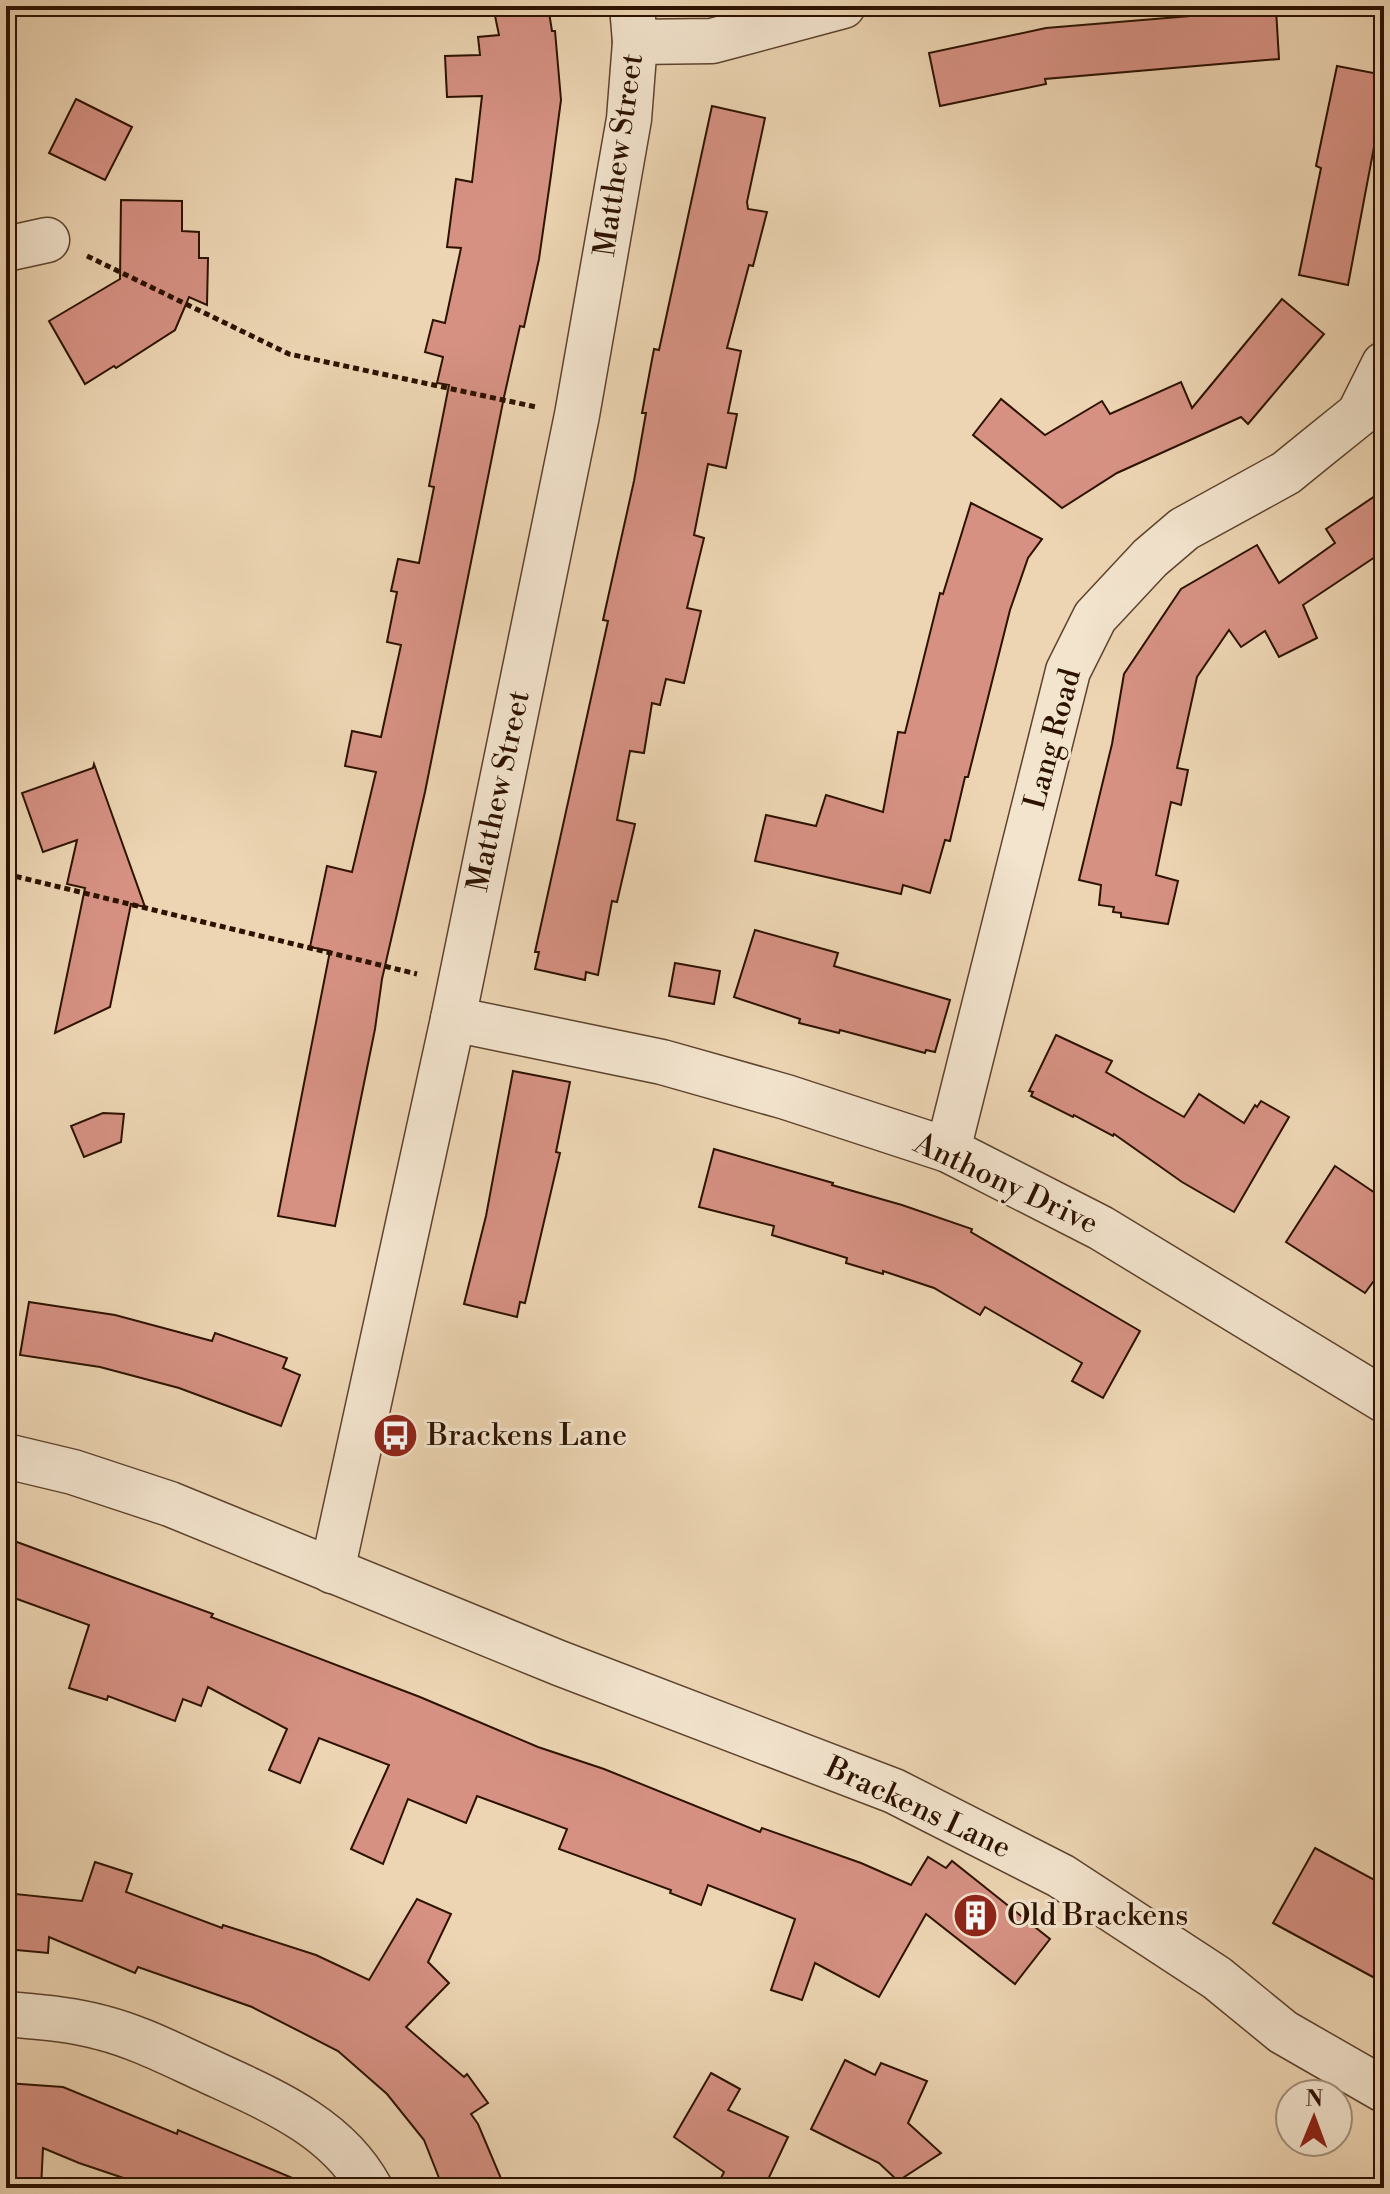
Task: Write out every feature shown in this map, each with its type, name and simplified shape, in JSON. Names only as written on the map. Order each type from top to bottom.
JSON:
[{"type":"street","points":[[634,24],[712,41],[843,6]]},
{"type":"street","name":"Matthew Street","points":[[332,1571],[456,1002],[577,415],[621,172],[634,24]]},
{"type":"street","name":"Lang Road","points":[[948,1150],[1068,671],[1095,617],[1150,558],[1184,529],[1286,473],[1359,414],[1384,364]]},
{"type":"street","name":"Anthony Drive","points":[[456,1002],[786,1097],[948,1150],[1101,1228],[1380,1387]]},
{"type":"street","name":"Brackens Lane","points":[[6,1456],[119,1485],[559,1663],[906,1797],[1061,1876],[1217,1978],[1283,2032],[1384,2090]]},
{"type":"street","points":[[6,2014],[64,2019],[105,2028],[143,2041],[263,2097],[326,2135],[361,2171],[370,2188]]},
{"type":"path","points":[[27,244],[80,252],[289,354],[577,415]]},
{"type":"path","points":[[6,874],[456,1002]]},
{"type":"building","points":[[493,6],[548,6],[552,31],[555,31],[561,100],[539,259],[504,397],[425,792],[382,979],[375,1029],[335,1226],[278,1216],[330,951],[310,947],[327,866],[352,872],[376,772],[345,766],[352,731],[381,737],[401,645],[387,642],[397,592],[391,591],[398,559],[419,563],[434,487],[429,486],[449,385],[437,383],[443,357],[425,352],[433,320],[445,323],[461,248],[447,247],[456,179],[472,182],[482,96],[447,97],[445,56],[480,55],[478,37],[499,35]]},
{"type":"building","points":[[1276,9],[1279,59],[1045,79],[1046,84],[940,106],[929,53],[1046,28]]},
{"type":"building","points":[[1337,66],[1384,75],[1384,94],[1348,285],[1299,275],[1321,168],[1316,166]]},
{"type":"building","points":[[76,99],[132,127],[105,180],[49,153]]},
{"type":"building","points":[[712,106],[765,118],[747,202],[748,209],[767,212],[727,348],[741,351],[728,413],[737,414],[726,468],[708,464],[694,535],[704,538],[687,608],[701,611],[684,683],[666,679],[660,705],[652,703],[644,753],[630,751],[617,820],[635,824],[617,902],[612,901],[598,975],[586,972],[585,980],[535,969],[539,952],[535,952],[608,621],[603,620],[634,481],[654,349],[659,350]]},
{"type":"building","points":[[121,200],[182,201],[182,231],[199,232],[199,258],[208,258],[207,305],[189,297],[175,330],[85,384],[49,321],[120,279]]},
{"type":"building","points":[[1282,299],[1324,334],[1248,424],[1241,417],[1117,473],[1062,508],[973,435],[1001,399],[1045,435],[1102,401],[1110,414],[1181,382],[1192,408]]},
{"type":"building","points":[[1384,490],[1384,551],[1303,605],[1317,638],[1279,657],[1265,631],[1241,647],[1229,630],[1197,677],[1177,768],[1188,770],[1181,805],[1171,802],[1156,875],[1178,881],[1168,924],[1121,917],[1121,913],[1113,912],[1114,907],[1099,905],[1101,885],[1079,880],[1112,744],[1124,674],[1181,589],[1257,545],[1279,583],[1335,543],[1326,529]]},
{"type":"building","points":[[971,503],[1042,539],[1028,558],[1010,610],[950,841],[945,840],[930,893],[903,885],[901,894],[755,861],[766,815],[816,826],[826,795],[883,812],[898,732],[905,733],[940,593],[943,594]]},
{"type":"building","points":[[94,764],[145,907],[131,904],[110,1007],[55,1033],[85,888],[67,884],[77,840],[43,852],[22,793],[93,768]]},
{"type":"building","points":[[755,930],[838,953],[834,966],[950,1000],[935,1052],[926,1050],[925,1053],[840,1030],[839,1033],[799,1023],[800,1019],[734,997]]},
{"type":"building","points":[[675,963],[720,971],[714,1004],[669,996]]},
{"type":"building","points":[[1056,1035],[1112,1061],[1106,1072],[1184,1117],[1199,1094],[1244,1123],[1261,1101],[1289,1117],[1234,1212],[1182,1182],[1114,1134],[1031,1096],[1033,1092],[1029,1091]]},
{"type":"building","points":[[513,1071],[570,1082],[556,1152],[560,1153],[525,1303],[520,1302],[517,1317],[464,1304],[486,1216]]},
{"type":"building","points":[[103,1113],[124,1114],[121,1142],[84,1157],[71,1126]]},
{"type":"building","points":[[714,1149],[833,1183],[972,1229],[971,1232],[1140,1331],[1103,1398],[1072,1381],[1082,1363],[985,1307],[980,1315],[934,1288],[883,1271],[883,1274],[846,1263],[847,1258],[772,1235],[774,1226],[699,1207]]},
{"type":"building","points":[[1335,1166],[1384,1199],[1384,1288],[1373,1282],[1365,1293],[1286,1242]]},
{"type":"building","points":[[29,1302],[115,1315],[212,1341],[215,1333],[287,1358],[283,1368],[300,1375],[281,1426],[179,1388],[100,1367],[20,1355]]},
{"type":"building","points":[[6,1538],[213,1614],[211,1617],[420,1697],[538,1747],[604,1769],[760,1832],[762,1828],[861,1863],[911,1885],[928,1857],[946,1868],[952,1861],[1050,1939],[1015,1984],[926,1914],[879,1997],[815,1963],[802,2000],[771,1990],[795,1919],[708,1885],[701,1905],[670,1893],[671,1890],[559,1849],[567,1829],[477,1796],[466,1823],[408,1799],[383,1864],[351,1849],[389,1765],[319,1738],[300,1783],[269,1770],[287,1729],[208,1687],[201,1706],[183,1699],[175,1721],[108,1696],[107,1700],[69,1688],[89,1625],[6,1595]]},
{"type":"building","points":[[1315,1848],[1384,1885],[1384,1983],[1273,1923]]},
{"type":"building","points":[[95,1862],[132,1874],[126,1892],[222,1928],[223,1925],[316,1955],[369,1980],[417,1899],[451,1914],[428,1962],[449,1983],[406,2027],[464,2077],[467,2074],[488,2103],[471,2114],[505,2188],[443,2188],[424,2140],[387,2094],[338,2051],[252,2007],[138,1967],[135,1973],[49,1937],[48,1953],[6,1949],[6,1893],[82,1901]]},
{"type":"building","points":[[845,2060],[875,2075],[881,2063],[927,2081],[908,2123],[941,2153],[898,2181],[879,2163],[811,2129]]},
{"type":"building","points":[[711,2073],[740,2089],[728,2110],[788,2137],[764,2188],[716,2188],[724,2172],[674,2137]]},
{"type":"building","points":[[6,2083],[63,2087],[177,2134],[178,2130],[316,2188],[153,2188],[43,2148],[41,2188],[6,2188]]},
{"type":"place","name":"Brackens Lane","points":[[396,1436]]},
{"type":"place","name":"Old Brackens","points":[[976,1916]]}]
